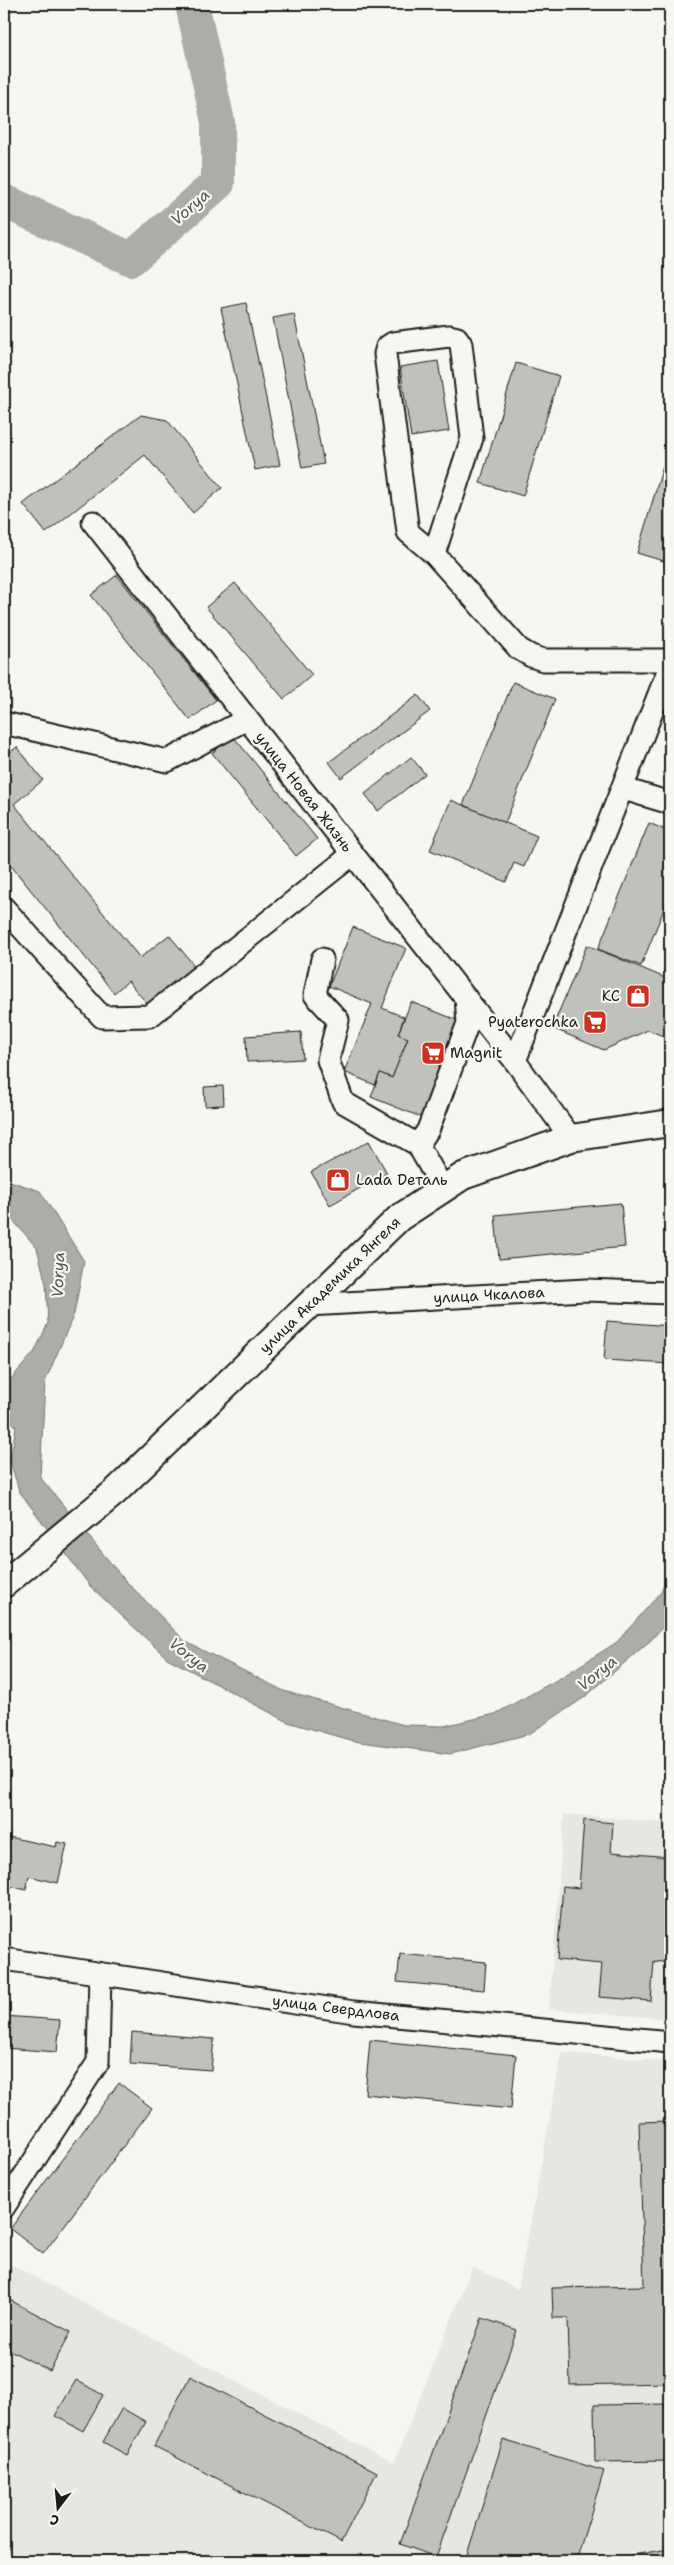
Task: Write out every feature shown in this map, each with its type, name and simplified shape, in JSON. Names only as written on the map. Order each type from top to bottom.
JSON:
[{"type":"main road","name":"улица Академика Янгеля","points":[[8,1580],[115,1492],[399,1218],[463,1176],[571,1138],[670,1123]]},
{"type":"street","points":[[434,554],[472,438],[461,344],[457,338],[449,336],[393,343],[387,347],[385,354],[408,532],[434,554],[519,649],[531,656],[543,660],[670,660]]},
{"type":"street","name":"улица Новая Жизнь","points":[[93,522],[515,1061],[571,1138]]},
{"type":"street","points":[[515,1061],[624,790],[670,666]]},
{"type":"street","points":[[4,723],[167,761],[247,719]]},
{"type":"street","points":[[624,790],[670,803]]},
{"type":"street","points":[[4,908],[102,1017],[150,1016],[353,854]]},
{"type":"street","points":[[322,959],[315,995],[338,1020],[328,1060],[343,1102],[418,1145],[443,1189]]},
{"type":"street","points":[[418,1145],[428,1130],[468,1023],[466,998]]},
{"type":"street","name":"улица Чкалова","points":[[308,1305],[586,1290],[670,1293]]},
{"type":"street","name":"улица Свердлова","points":[[4,1960],[354,2012],[670,2042]]},
{"type":"street","points":[[4,2207],[98,2062],[100,1974]]},
{"type":"shaded area","points":[[564,1814],[670,1823],[670,2019],[549,2009]]},
{"type":"shaded area","points":[[562,2052],[670,2062],[670,2561],[7,2561],[4,2558],[4,2261],[394,2463],[472,2267],[518,2289]]},
{"type":"water","points":[[4,1179],[40,1191],[84,1261],[74,1314],[45,1382],[40,1477],[123,1578],[186,1642],[284,1691],[404,1725],[444,1726],[495,1714],[562,1677],[617,1642],[661,1592],[670,1570],[670,1619],[651,1640],[585,1697],[529,1734],[450,1754],[353,1741],[288,1722],[167,1658],[90,1586],[19,1491],[10,1460],[16,1427],[5,1412],[4,1394],[11,1379],[35,1351],[48,1323],[46,1284],[37,1248],[4,1210]]},
{"type":"building","points":[[246,303],[280,465],[255,470],[221,308]]},
{"type":"building","points":[[294,314],[324,464],[302,468],[273,318]]},
{"type":"building","points":[[438,361],[449,431],[411,437],[400,367]]},
{"type":"building","points":[[516,363],[559,376],[523,496],[480,483]]},
{"type":"building","points":[[141,415],[167,420],[222,488],[193,513],[145,455],[46,533],[23,504]]},
{"type":"building","points":[[670,443],[670,563],[637,553]]},
{"type":"building","points":[[117,575],[216,700],[190,720],[91,595]]},
{"type":"building","points":[[235,583],[312,675],[284,699],[206,607]]},
{"type":"building","points":[[513,682],[555,699],[505,823],[463,805]]},
{"type":"building","points":[[418,695],[430,711],[341,778],[329,762]]},
{"type":"building","points":[[233,736],[317,839],[296,856],[212,753]]},
{"type":"building","points":[[17,747],[43,780],[14,804],[140,958],[169,935],[197,969],[150,1007],[128,981],[114,993],[4,857],[4,757]]},
{"type":"building","points":[[411,757],[425,774],[378,811],[365,794]]},
{"type":"building","points":[[451,800],[537,836],[524,867],[514,863],[506,882],[430,850]]},
{"type":"building","points":[[649,823],[670,832],[670,894],[641,966],[598,949]]},
{"type":"building","points":[[353,927],[406,948],[382,1008],[404,1017],[398,1034],[408,1038],[392,1078],[380,1073],[375,1085],[344,1072],[372,1004],[329,986]]},
{"type":"building","points":[[587,945],[670,980],[670,1012],[667,1020],[670,1021],[668,1038],[648,1030],[604,1050],[552,1028]]},
{"type":"building","points":[[411,1002],[462,1022],[423,1118],[371,1097],[380,1073],[392,1078],[408,1038],[398,1034]]},
{"type":"building","points":[[301,1032],[303,1059],[247,1062],[246,1036]]},
{"type":"building","points":[[223,1086],[224,1105],[205,1106],[204,1087]]},
{"type":"building","points":[[369,1141],[387,1173],[330,1205],[311,1172]]},
{"type":"building","points":[[621,1203],[625,1247],[499,1259],[495,1215]]},
{"type":"building","points":[[607,1321],[670,1326],[670,1364],[604,1360]]},
{"type":"building","points":[[4,1745],[9,1746],[4,1773]]},
{"type":"building","points":[[584,1820],[613,1823],[611,1852],[670,1857],[670,1963],[654,1961],[651,2001],[599,1997],[602,1964],[557,1960],[563,1886],[579,1888]]},
{"type":"building","points":[[4,1836],[56,1847],[57,1842],[67,1844],[58,1883],[29,1876],[26,1890],[10,1886],[11,1880],[4,1879]]},
{"type":"building","points":[[400,1954],[486,1962],[484,1990],[397,1982]]},
{"type":"building","points":[[4,2016],[60,2020],[57,2052],[4,2048]]},
{"type":"building","points":[[132,2032],[214,2039],[211,2070],[130,2064]]},
{"type":"building","points":[[370,2040],[516,2055],[511,2109],[365,2094]]},
{"type":"building","points":[[119,2083],[152,2108],[43,2254],[10,2229]]},
{"type":"building","points":[[670,2121],[670,2383],[570,2385],[568,2318],[553,2318],[552,2288],[644,2286],[639,2122]]},
{"type":"building","points":[[4,2297],[71,2332],[50,2371],[4,2347]]},
{"type":"building","points":[[482,2318],[517,2330],[436,2557],[400,2544]]},
{"type":"building","points":[[190,2376],[377,2472],[341,2542],[154,2446]]},
{"type":"building","points":[[76,2380],[103,2395],[83,2431],[55,2416]]},
{"type":"building","points":[[670,2404],[670,2461],[595,2462],[594,2405]]},
{"type":"building","points":[[122,2408],[146,2422],[127,2455],[103,2442]]},
{"type":"building","points":[[503,2440],[604,2471],[576,2561],[465,2561]]},
{"type":"building","points":[[670,2549],[670,2561],[626,2561],[625,2556]]},
{"type":"waterway","name":"Vorya","points":[[4,201],[131,259],[218,183],[218,122],[192,4]]},
{"type":"place","name":"КС","points":[[638,996]]},
{"type":"place","name":"Pyaterochka","points":[[595,1022]]},
{"type":"place","name":"Magnit","points":[[433,1053]]},
{"type":"place","name":"Lada Dеталь","points":[[338,1180]]}]
